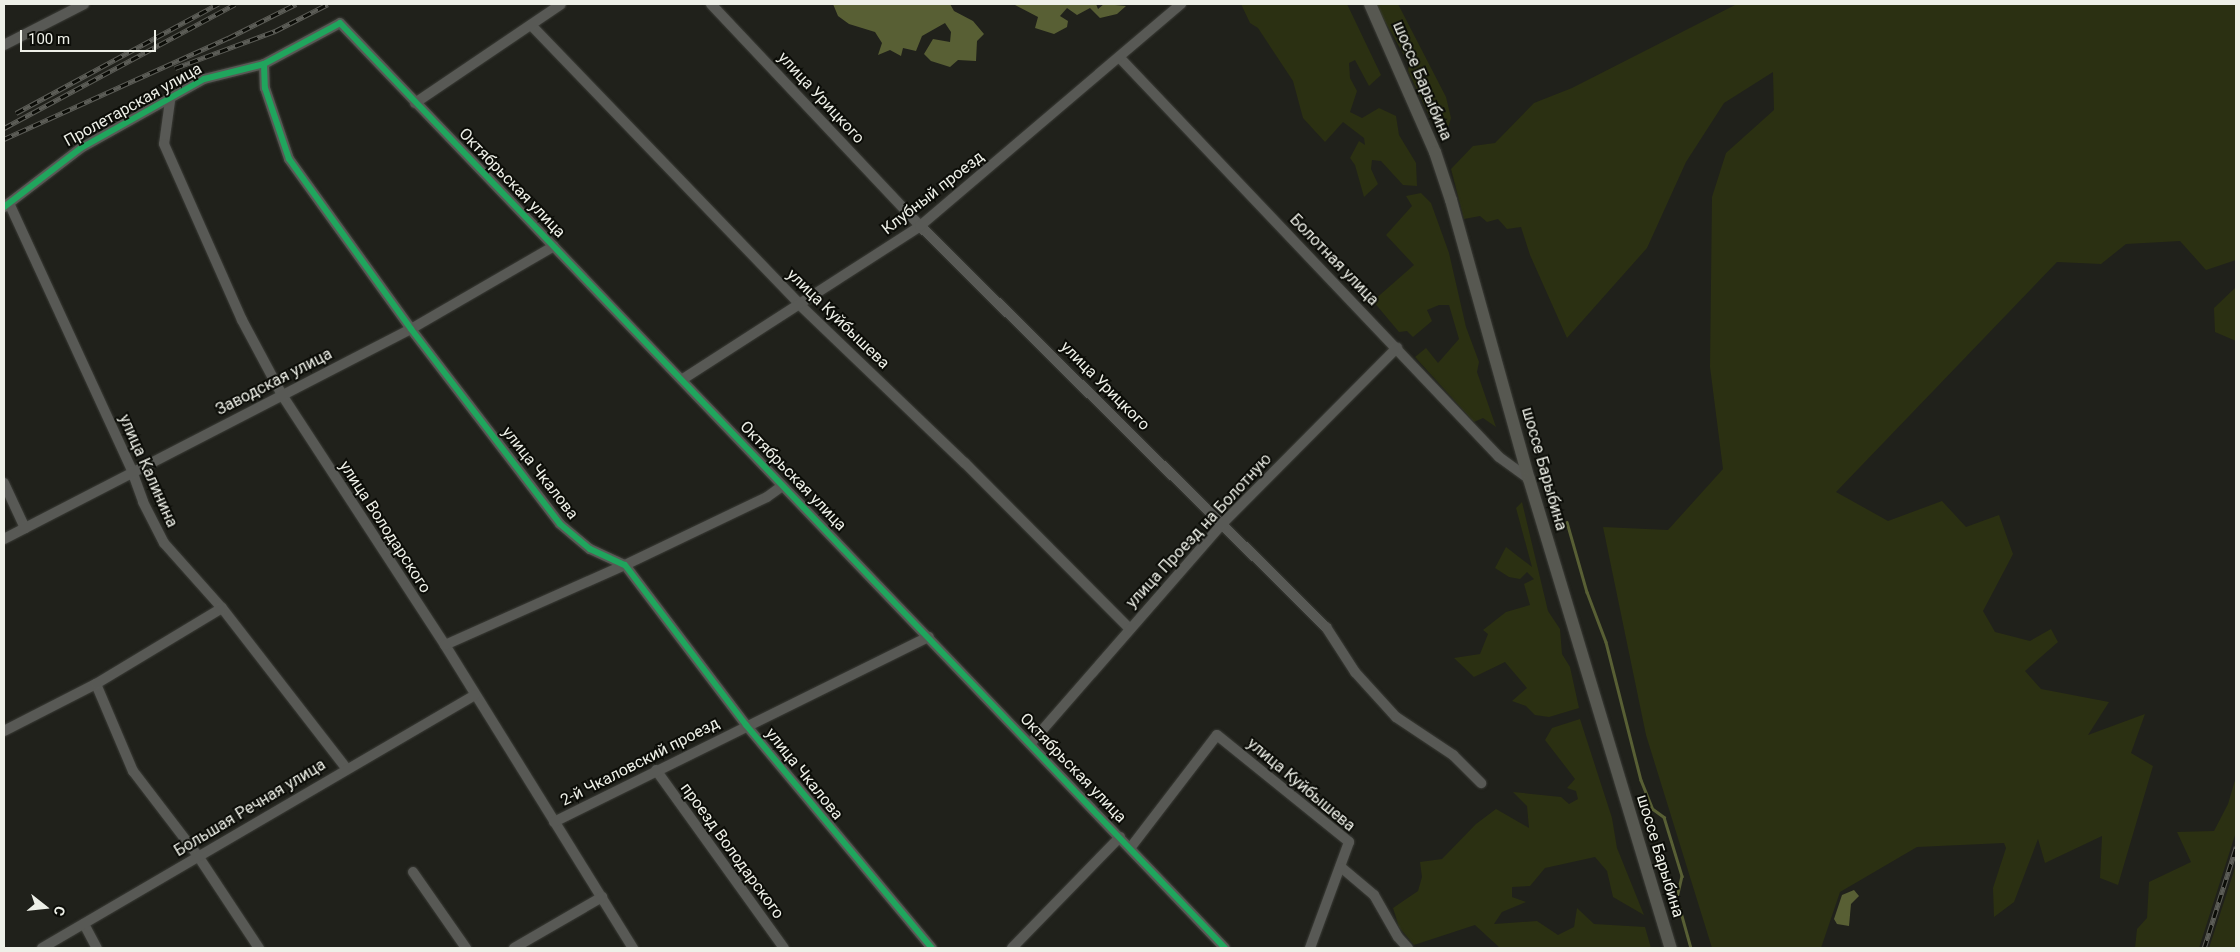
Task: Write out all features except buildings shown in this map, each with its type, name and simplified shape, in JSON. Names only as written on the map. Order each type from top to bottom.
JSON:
[{"type":"main road","name":"шоссе Барыбина","points":[[1370,4],[1435,152],[1500,366],[1529,479],[1672,948]]},
{"type":"street","points":[[4,45],[84,4]]},
{"type":"street","points":[[415,103],[561,4]]},
{"type":"street","name":"улица Урицкого","points":[[711,4],[920,226],[1221,526],[1326,627],[1355,672],[1396,717],[1453,755],[1482,782]]},
{"type":"street","name":"Клубный проезд","points":[[683,379],[920,226],[1120,58],[1181,4]]},
{"type":"street","name":"Пролетарская улица","points":[[6,205],[81,148],[170,101],[204,80],[264,64],[340,22]]},
{"type":"street","name":"Октябрьская улица","points":[[340,22],[415,103],[683,379],[782,486],[1131,847],[1225,948]]},
{"type":"street","name":"улица Куйбышева","points":[[530,26],[800,305],[965,463],[1130,629]]},
{"type":"street","name":"Болотная улица","points":[[1120,58],[1398,348],[1498,457],[1529,479]]},
{"type":"street","name":"улица Чкалова","points":[[264,64],[265,88],[289,159],[412,328],[560,524],[590,549],[625,565],[746,725],[932,948]]},
{"type":"street","name":"улица Володарского","points":[[170,101],[164,144],[242,320],[282,395],[445,645],[633,948]]},
{"type":"street","name":"улица Калинина","points":[[6,205],[132,471],[143,502],[164,543],[222,608],[346,768]]},
{"type":"street","name":"Заводская улица","points":[[4,539],[132,471],[412,328],[554,246]]},
{"type":"street","name":"улица Проезд на Болотную","points":[[1031,743],[1221,526],[1398,348]]},
{"type":"street","points":[[4,483],[25,528]]},
{"type":"street","points":[[445,645],[625,565],[767,497],[782,486]]},
{"type":"street","points":[[4,731],[96,684],[222,608]]},
{"type":"street","name":"2-й Чкаловский проезд","points":[[554,822],[746,725],[929,637]]},
{"type":"street","points":[[96,684],[133,771],[198,856],[259,948]]},
{"type":"street","name":"Большая Речная улица","points":[[42,948],[346,768],[475,695]]},
{"type":"street","name":"улица Куйбышева","points":[[1131,847],[1217,735],[1349,842],[1342,868],[1310,948]]},
{"type":"street","name":"проезд Володарского","points":[[656,770],[784,948]]},
{"type":"street","points":[[1012,948],[1120,837]]},
{"type":"street","points":[[1342,868],[1374,895],[1398,937],[1408,948]]},
{"type":"street","points":[[413,872],[466,948]]},
{"type":"street","points":[[514,948],[602,897]]},
{"type":"street","points":[[84,924],[97,948]]},
{"type":"shaded area","points":[[833,4],[950,4],[954,11],[973,21],[984,34],[977,41],[976,61],[958,60],[950,67],[931,61],[924,54],[933,39],[950,42],[951,32],[945,23],[922,36],[916,51],[903,48],[901,56],[890,50],[878,55],[882,43],[875,32],[849,24],[838,16]]},
{"type":"shaded area","points":[[1013,4],[1096,4],[1098,9],[1104,4],[1126,6],[1117,14],[1100,18],[1090,8],[1077,15],[1067,8],[1060,16],[1068,21],[1067,27],[1054,34],[1035,28],[1038,17]]},
{"type":"shaded area","points":[[1241,4],[1347,4],[1381,75],[1369,86],[1355,60],[1349,63],[1350,78],[1357,91],[1350,112],[1362,118],[1379,108],[1396,116],[1399,135],[1416,163],[1417,186],[1403,185],[1381,161],[1372,160],[1371,169],[1378,184],[1364,197],[1355,165],[1350,158],[1359,141],[1365,145],[1364,138],[1343,122],[1325,142],[1303,118],[1293,81],[1258,28],[1250,23]]},
{"type":"shaded area","points":[[1375,4],[1398,4],[1446,97],[1451,118],[1447,132],[1437,132],[1408,71],[1409,64]]},
{"type":"shaded area","points":[[1737,4],[2236,4],[2236,260],[2206,270],[2180,241],[2126,244],[2101,264],[2057,262],[1836,492],[1888,521],[1942,501],[1966,527],[1999,515],[2013,554],[1983,611],[1995,632],[2030,641],[2051,629],[2058,642],[2025,671],[2041,689],[2109,702],[2088,735],[2145,714],[2131,753],[2153,766],[2118,885],[2100,878],[2102,836],[2045,863],[2038,839],[2014,902],[1994,917],[1993,888],[2006,848],[2004,843],[1917,847],[1840,892],[1821,948],[1712,948],[1646,735],[1603,527],[1668,530],[1723,469],[1710,367],[1712,197],[1726,153],[1774,110],[1773,72],[1724,103],[1686,162],[1647,248],[1567,338],[1530,255],[1521,227],[1507,229],[1498,219],[1487,222],[1480,216],[1464,219],[1451,169],[1473,146],[1495,143],[1534,103],[1572,88]]},
{"type":"shaded area","points":[[1421,193],[1431,203],[1449,253],[1466,327],[1479,362],[1477,372],[1496,427],[1483,418],[1474,422],[1415,357],[1426,348],[1438,363],[1459,339],[1449,305],[1439,305],[1427,310],[1432,321],[1413,337],[1407,331],[1399,332],[1373,301],[1414,265],[1386,235],[1412,206],[1406,196]]},
{"type":"shaded area","points":[[2236,287],[2236,341],[2215,332],[2214,308]]},
{"type":"shaded area","points":[[1522,502],[1548,611],[1560,629],[1562,654],[1570,667],[1579,708],[1549,717],[1535,715],[1526,706],[1512,701],[1527,688],[1505,662],[1474,677],[1454,658],[1480,654],[1488,634],[1483,630],[1506,612],[1530,605],[1524,584],[1534,579],[1527,572],[1520,579],[1509,577],[1495,568],[1506,547],[1532,567],[1516,508]]},
{"type":"shaded area","points":[[1580,719],[1612,818],[1617,848],[1644,915],[1613,897],[1607,871],[1595,857],[1545,868],[1530,886],[1512,887],[1512,897],[1526,902],[1502,912],[1494,924],[1537,921],[1558,935],[1574,927],[1577,908],[1594,924],[1645,927],[1651,948],[1500,948],[1475,925],[1414,945],[1399,927],[1393,908],[1418,891],[1422,877],[1420,862],[1442,859],[1476,824],[1496,809],[1529,828],[1527,806],[1513,792],[1561,797],[1569,804],[1578,799],[1576,791],[1567,788],[1575,779],[1545,740],[1552,728]]},
{"type":"shaded area","points":[[2236,777],[2236,832],[2199,948],[2135,948],[2137,929],[2147,918],[2149,882],[2191,862],[2177,832],[2214,831],[2228,804]]},
{"type":"shaded area","points":[[2236,863],[2236,948],[2209,948],[2233,874]]},
{"type":"shaded area","points":[[1854,890],[1859,896],[1851,904],[1849,926],[1837,924],[1834,919],[1842,895]]},
{"type":"waterway","points":[[1567,522],[1587,592],[1606,642],[1641,780],[1653,809],[1664,817],[1682,876],[1677,898],[1691,948]]},
{"type":"railway","points":[[16,113],[218,4]]},
{"type":"railway","points":[[4,128],[235,4]]},
{"type":"railway","points":[[4,139],[228,38],[296,4]]},
{"type":"railway","points":[[175,68],[275,31],[328,4]]},
{"type":"railway","points":[[2204,948],[2236,847]]},
{"type":"cycle path","points":[[4,207],[81,148],[204,79],[264,64],[340,23],[1225,948]]},
{"type":"cycle path","points":[[264,64],[265,88],[289,159],[411,329],[560,524],[590,549],[625,565],[746,725],[932,948]]}]
